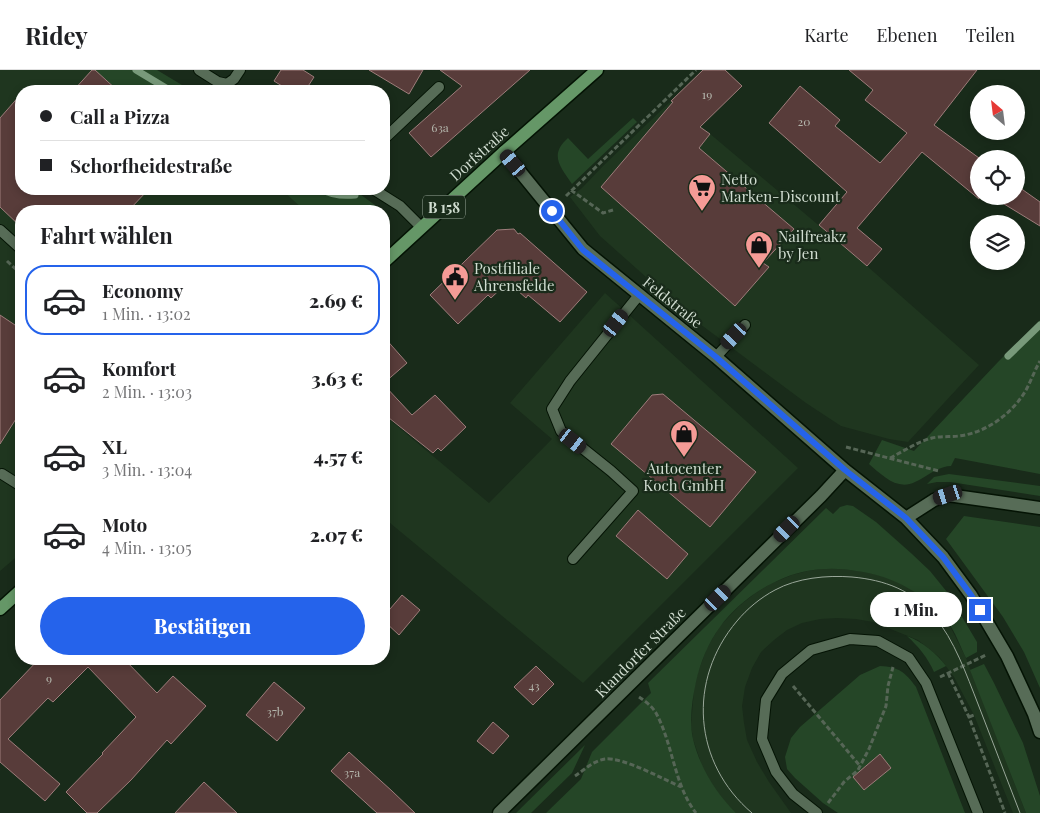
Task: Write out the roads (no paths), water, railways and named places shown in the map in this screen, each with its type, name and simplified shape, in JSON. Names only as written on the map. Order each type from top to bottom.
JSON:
[{"type":"main road","name":"Dorfstraße","points":[[390,256],[597,70]]},
{"type":"main road","points":[[0,609],[15,595]]},
{"type":"street","name":"Feldstraße","points":[[504,152],[583,250],[716,357],[841,466],[906,518],[943,557],[971,595],[1007,656],[1034,714],[1040,732]]},
{"type":"street","name":"Klandorfer Straße","points":[[499,813],[821,496],[841,466]]},
{"type":"street","points":[[906,518],[934,500],[948,495],[1040,508]]},
{"type":"lane","points":[[199,70],[224,85]]},
{"type":"lane","points":[[230,85],[240,70]]},
{"type":"lane","points":[[390,133],[439,86]]},
{"type":"lane","points":[[383,195],[400,206],[421,227]]},
{"type":"lane","points":[[0,230],[15,244]]},
{"type":"lane","points":[[573,559],[633,491],[561,431],[552,409],[570,381],[639,295]]},
{"type":"lane","points":[[716,357],[745,325]]},
{"type":"lane","points":[[2,474],[15,482]]},
{"type":"lane","points":[[817,813],[793,794],[776,772],[762,738],[766,700],[782,674],[811,650],[850,639],[878,641],[909,658],[926,683],[978,813]]},
{"type":"waterway","points":[[136,70],[161,85]]},
{"type":"waterway","points":[[338,195],[346,195]]},
{"type":"waterway","points":[[346,195],[355,195]]},
{"type":"waterway","points":[[1008,356],[1040,325]]},
{"type":"tram line","points":[[752,813],[732,793],[718,770],[708,746],[704,720],[704,694],[710,669],[721,644],[737,621],[749,608],[764,597],[775,590],[802,580],[842,576],[864,578],[897,588],[917,599],[941,625],[965,670],[1020,813]]},
{"type":"place","name":"Netto Marken-Discount","points":[[702,212]]},
{"type":"place","name":"Nailfreakz by Jen","points":[[759,269]]},
{"type":"place","name":"Postfiliale Ahrensfelde","points":[[455,301]]},
{"type":"place","name":"Autocenter Koch GmbH","points":[[684,458]]}]
